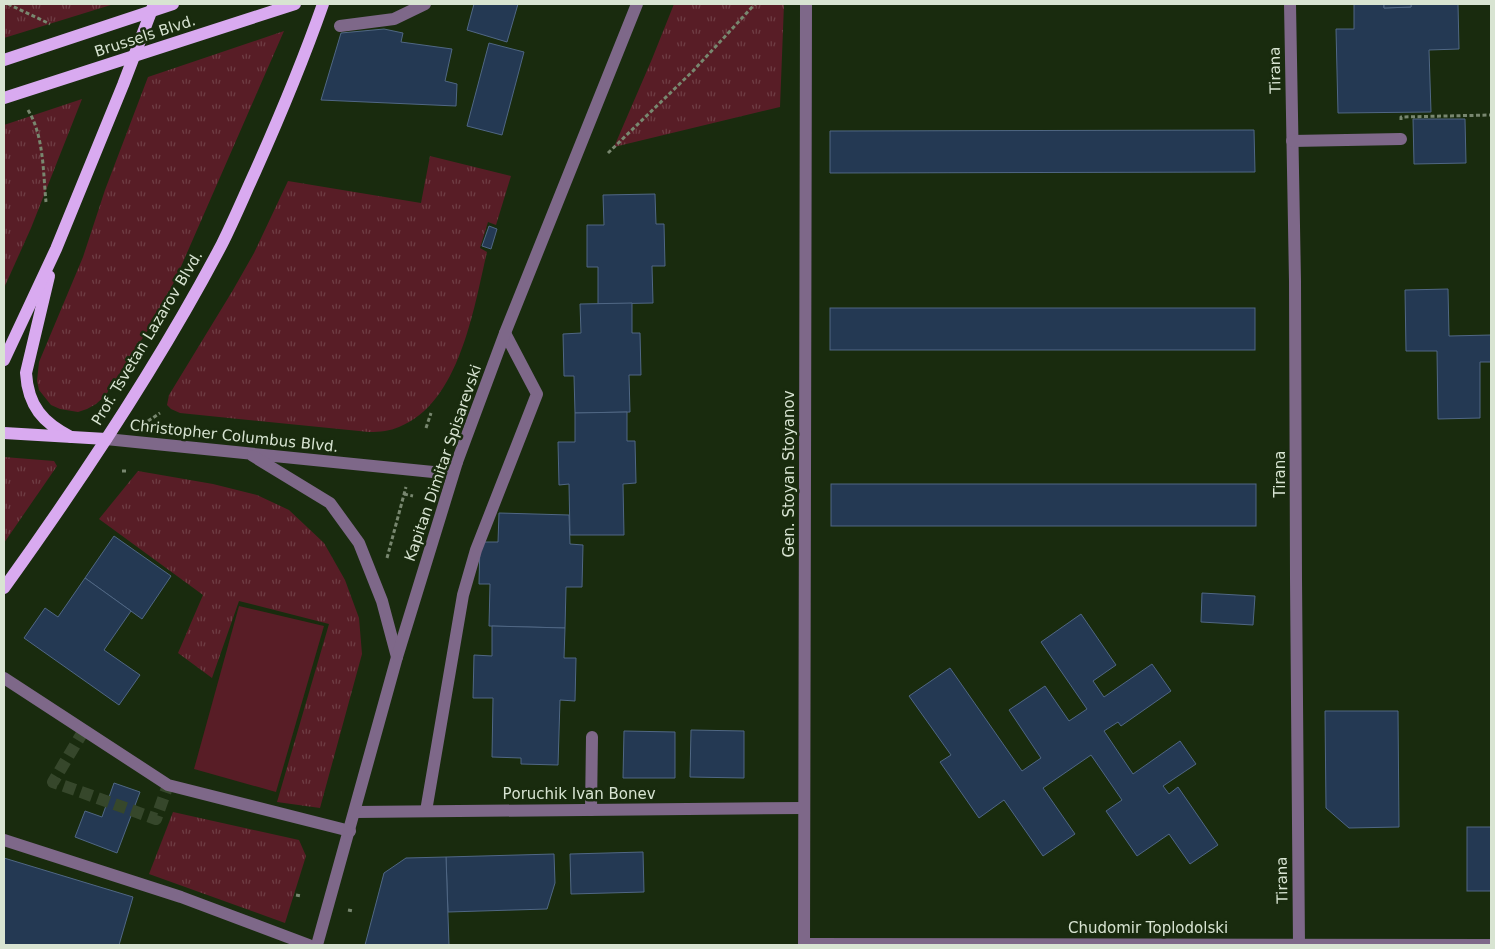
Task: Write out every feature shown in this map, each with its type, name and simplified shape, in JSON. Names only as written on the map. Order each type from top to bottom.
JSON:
[{"type":"main road","points":[[4,360],[56,249],[124,86],[154,4]]},
{"type":"main road","name":"Brussels Blvd.","points":[[4,60],[173,4]]},
{"type":"main road","name":"Brussels Blvd.","points":[[4,98],[295,4]]},
{"type":"main road","name":"Prof. Tsvetan Lazarov Blvd.","points":[[4,588],[80,481],[164,348],[222,243],[305,58],[323,4]]},
{"type":"main road","points":[[56,249],[26,373],[27,387],[38,413],[57,430],[72,437]]},
{"type":"main road","name":"Christopher Columbus Blvd.","points":[[4,433],[106,439]]},
{"type":"street","points":[[340,26],[394,19],[424,4]]},
{"type":"street","name":"Kapitan Dimitar Spisarevski","points":[[317,945],[397,658],[457,462],[505,333],[637,4]]},
{"type":"street","name":"Gen. Stoyan Stoyanov","points":[[804,945],[806,4]]},
{"type":"street","name":"Tirana","points":[[1290,4],[1296,290],[1299,945]]},
{"type":"street","points":[[1292,141],[1401,139]]},
{"type":"street","points":[[426,811],[466,586],[476,550],[537,394],[505,333]]},
{"type":"street","name":"Christopher Columbus Blvd.","points":[[106,439],[433,472],[444,471],[457,462]]},
{"type":"street","points":[[249,454],[330,503],[359,543],[382,601],[397,658]]},
{"type":"street","points":[[4,678],[168,785],[350,831]]},
{"type":"street","points":[[591,810],[592,737]]},
{"type":"street","name":"Рoruchik Ivan Bonev","points":[[355,812],[804,808]]},
{"type":"street","points":[[4,840],[181,897],[309,945]]},
{"type":"street","name":"Chudomir Toplodolski","points":[[804,945],[1491,945]]},
{"type":"path","points":[[608,153],[693,71],[754,4]]},
{"type":"path","points":[[24,104],[32,116],[40,145],[46,202]]},
{"type":"path","points":[[1401,139],[1401,117],[1491,115]]},
{"type":"path","points":[[148,421],[160,413]]},
{"type":"path","points":[[426,428],[431,413]]},
{"type":"path","points":[[385,567],[404,494],[413,496]]},
{"type":"path","points":[[296,895],[301,896]]},
{"type":"path","points":[[348,910],[354,911]]},
{"type":"green space","points":[[4,4],[114,4],[4,38]]},
{"type":"green space","points":[[674,4],[784,4],[780,107],[614,147],[652,59]]},
{"type":"green space","points":[[284,31],[176,278],[157,316],[105,396],[96,404],[78,412],[60,409],[51,405],[39,390],[37,381],[39,362],[83,257],[105,190],[148,77]]},
{"type":"green space","points":[[82,99],[31,228],[4,288],[4,125]]},
{"type":"green space","points":[[430,156],[511,176],[496,225],[488,222],[480,248],[487,252],[470,325],[461,351],[450,376],[437,397],[420,415],[396,428],[369,432],[180,413],[167,405],[169,395],[254,253],[288,181],[421,203]]},
{"type":"green space","points":[[4,457],[54,461],[57,466],[4,543]]},
{"type":"green space","points":[[138,471],[213,484],[257,495],[289,510],[324,543],[345,580],[359,618],[362,654],[320,808],[277,802],[329,624],[239,601],[212,678],[178,653],[203,595],[99,519]]},
{"type":"green space","points":[[239,606],[324,626],[276,792],[194,769]]},
{"type":"green space","points":[[173,812],[299,840],[306,856],[285,923],[149,874]]},
{"type":"building","points":[[474,4],[518,4],[507,42],[467,30]]},
{"type":"building","points":[[1354,4],[1384,4],[1384,8],[1411,7],[1411,4],[1458,4],[1459,49],[1429,50],[1431,112],[1338,113],[1336,29],[1354,29]]},
{"type":"building","points":[[1384,4],[1411,4],[1411,7],[1384,8]]},
{"type":"building","points":[[384,29],[403,33],[401,42],[452,49],[445,81],[457,84],[456,106],[321,100],[341,33]]},
{"type":"building","points":[[489,43],[524,52],[502,135],[467,126]]},
{"type":"building","points":[[1413,119],[1465,119],[1466,163],[1414,164]]},
{"type":"building","points":[[1254,130],[1255,172],[830,173],[830,131]]},
{"type":"building","points":[[655,194],[656,224],[664,224],[665,266],[652,266],[653,303],[598,304],[598,267],[587,267],[587,225],[604,225],[603,195]]},
{"type":"building","points":[[489,226],[497,229],[491,249],[482,246]]},
{"type":"building","points":[[1448,289],[1449,336],[1491,335],[1491,362],[1480,362],[1480,418],[1438,419],[1437,351],[1406,351],[1405,290]]},
{"type":"building","points":[[632,303],[632,333],[640,333],[641,375],[629,375],[630,412],[575,413],[574,376],[564,376],[563,334],[581,333],[580,304]]},
{"type":"building","points":[[830,308],[1255,308],[1255,350],[830,350]]},
{"type":"building","points":[[627,412],[627,441],[635,441],[636,483],[623,484],[624,535],[570,535],[569,484],[559,485],[558,442],[575,442],[575,413]]},
{"type":"building","points":[[831,484],[1256,484],[1256,526],[831,526]]},
{"type":"building","points":[[499,513],[569,515],[570,544],[583,545],[582,587],[566,587],[565,628],[489,626],[490,584],[479,584],[480,542],[498,542]]},
{"type":"building","points":[[114,536],[171,576],[142,619],[85,578]]},
{"type":"building","points":[[85,578],[131,611],[104,650],[140,675],[119,705],[24,638],[45,608],[58,617]]},
{"type":"building","points":[[1202,593],[1255,596],[1253,625],[1201,622]]},
{"type":"building","points":[[1081,614],[1116,665],[1093,681],[1104,697],[1152,664],[1171,691],[1121,726],[1118,722],[1104,731],[1133,774],[1180,741],[1196,764],[1163,786],[1169,794],[1178,787],[1218,845],[1190,864],[1169,834],[1137,856],[1106,811],[1122,800],[1091,755],[1043,788],[1075,834],[1043,856],[1004,800],[979,818],[940,762],[951,755],[909,696],[950,668],[1022,771],[1041,758],[1009,710],[1045,686],[1069,721],[1087,709],[1041,642]]},
{"type":"building","points":[[492,626],[565,628],[564,658],[576,658],[575,701],[560,700],[558,765],[521,764],[521,758],[492,757],[493,698],[473,698],[474,655],[492,656]]},
{"type":"building","points":[[1325,711],[1398,711],[1399,827],[1349,828],[1326,808]]},
{"type":"building","points":[[691,730],[744,731],[744,778],[690,777]]},
{"type":"building","points":[[624,731],[675,732],[675,778],[623,778]]},
{"type":"building","points":[[114,783],[140,792],[117,853],[75,837],[85,811],[102,817]]},
{"type":"building","points":[[1467,827],[1491,827],[1491,891],[1467,891]]},
{"type":"building","points":[[643,852],[644,892],[571,894],[570,854]]},
{"type":"building","points":[[554,854],[555,883],[547,909],[448,912],[446,857]]},
{"type":"building","points":[[446,857],[449,945],[365,945],[384,873],[406,858]]},
{"type":"building","points":[[4,858],[133,897],[119,945],[4,945]]},
{"type":"tunnel","points":[[84,730],[53,782],[156,819],[168,785]]}]
